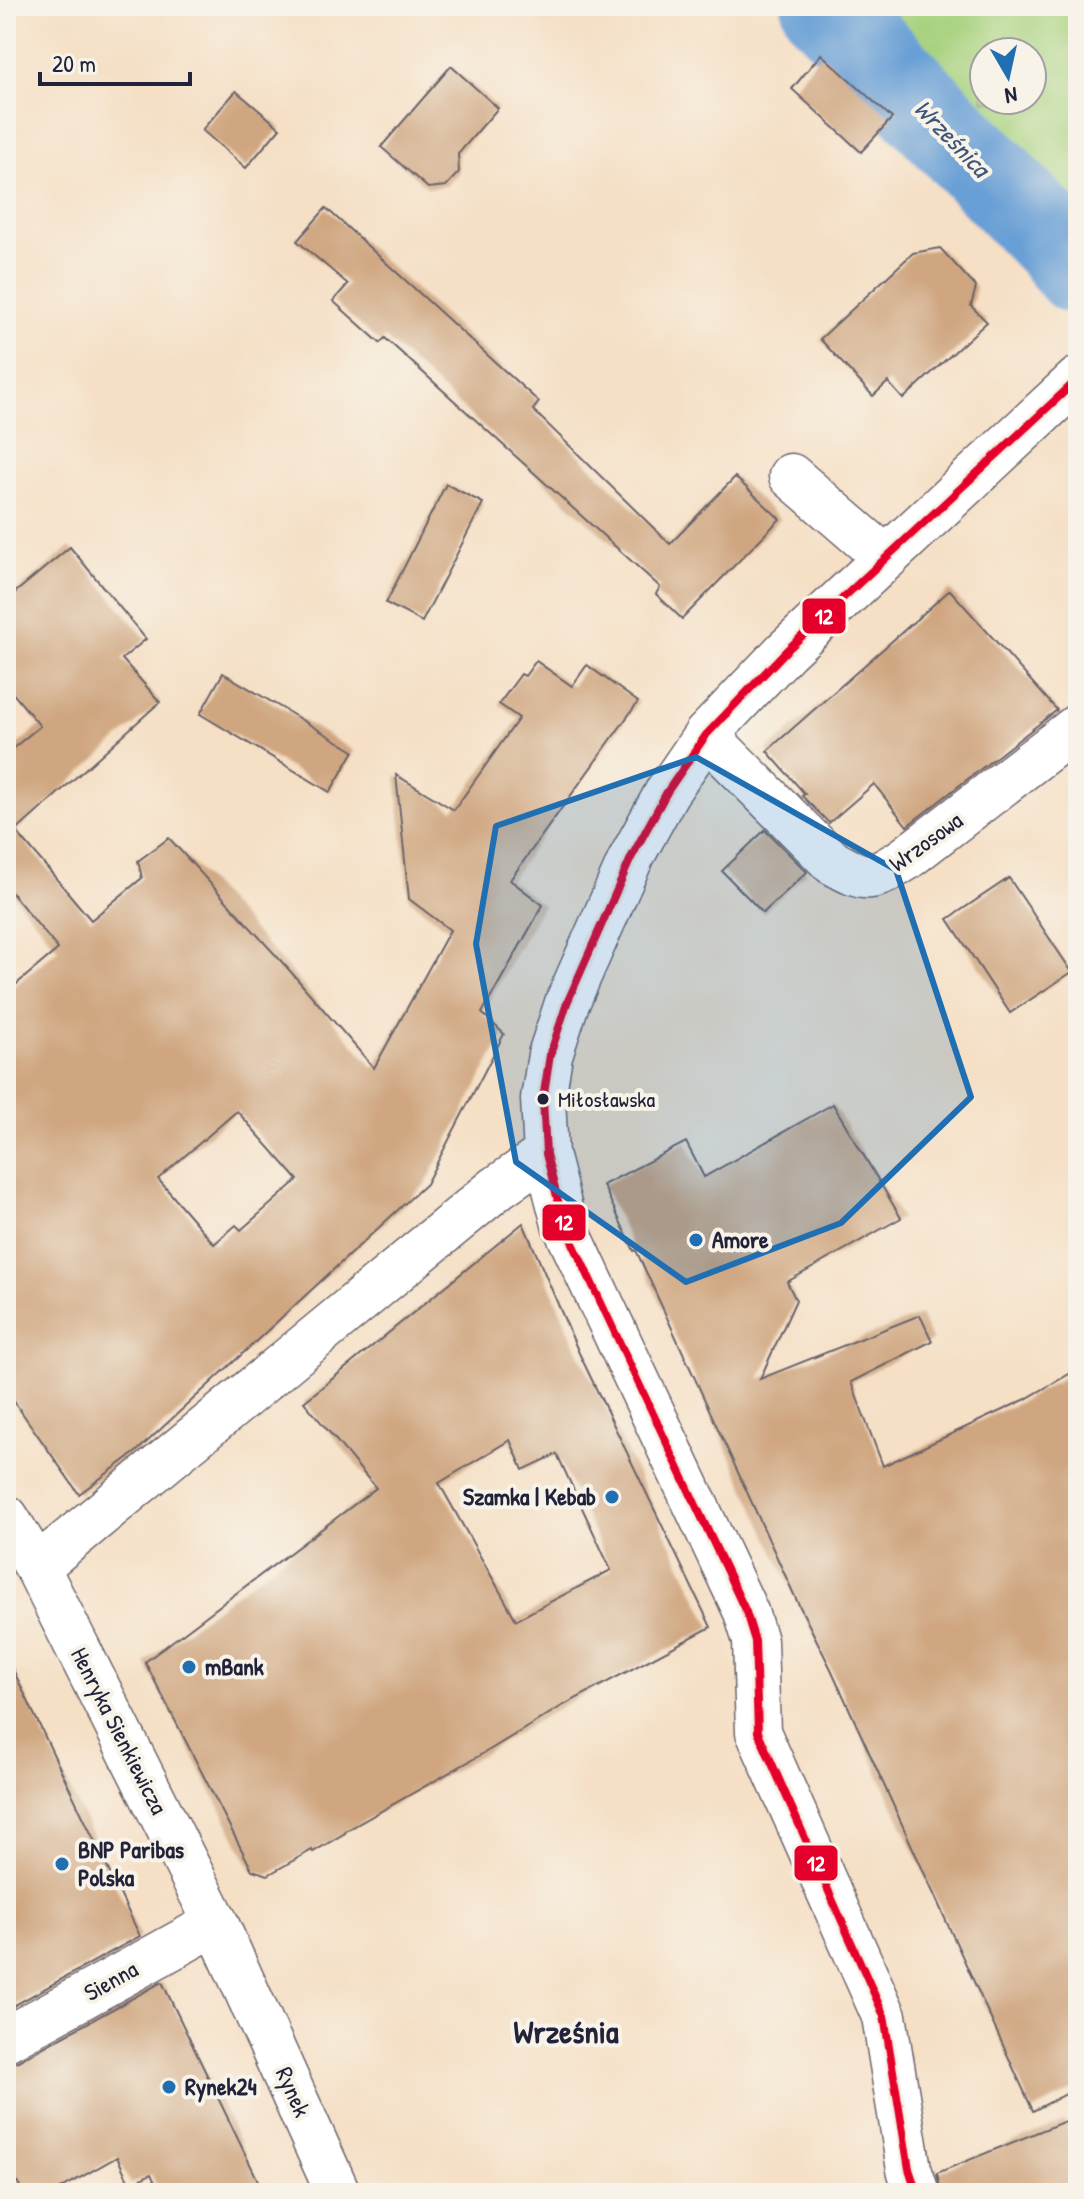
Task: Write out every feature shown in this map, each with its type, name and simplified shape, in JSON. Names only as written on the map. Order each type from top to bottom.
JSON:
[{"type":"street","points":[[913,2181],[884,2016],[758,1732],[755,1641],[746,1612],[564,1224],[546,1154],[543,1099],[550,1055],[567,1003],[631,858],[667,792],[706,735],[786,651],[1078,379]]},
{"type":"street","points":[[791,476],[886,558]]},
{"type":"street","name":"Wrzosowa","points":[[706,735],[832,862],[866,878],[882,874],[905,859],[1078,726]]},
{"type":"street","points":[[37,1567],[497,1188],[546,1154]]},
{"type":"street","name":"Henryka Sienkiewicza","points":[[6,1517],[37,1567],[248,1991]]},
{"type":"street","name":"Sienna","points":[[6,2039],[216,1923]]},
{"type":"street","name":"Rynek","points":[[248,1991],[338,2193]]},
{"type":"highlighted area","points":[[696,757],[896,870],[971,1097],[841,1223],[686,1282],[516,1162],[476,944],[496,826]]},
{"type":"green space","points":[[857,6],[1078,6],[1078,241]]},
{"type":"building","points":[[821,54],[892,118],[861,152],[792,89]]},
{"type":"building","points":[[451,66],[498,108],[458,154],[459,172],[446,186],[428,188],[381,147]]},
{"type":"building","points":[[236,91],[280,128],[246,168],[202,130]]},
{"type":"building","points":[[326,208],[539,402],[533,410],[670,544],[735,477],[780,519],[682,619],[656,594],[660,587],[385,338],[380,343],[333,301],[348,284],[297,241]]},
{"type":"building","points":[[940,248],[976,287],[971,306],[987,322],[903,399],[888,382],[873,396],[820,339],[913,253]]},
{"type":"building","points":[[446,484],[483,503],[422,622],[386,603]]},
{"type":"building","points":[[70,547],[146,639],[122,659],[160,702],[16,831],[91,920],[142,878],[138,861],[169,838],[374,1068],[450,930],[409,899],[396,775],[454,810],[519,718],[499,704],[521,674],[525,676],[536,661],[572,686],[587,665],[638,702],[510,880],[543,905],[482,1013],[504,1034],[426,1184],[136,1452],[79,1494],[6,1390],[6,993],[58,949],[6,886],[6,754],[40,726],[6,685],[6,600]],"holes":[[[237,1111],[298,1180],[241,1230],[236,1225],[214,1244],[158,1179]]]},
{"type":"building","points":[[950,590],[1057,710],[907,826],[874,784],[829,823],[802,796],[805,794],[767,751]]},
{"type":"building","points":[[223,673],[354,751],[330,792],[200,714]]},
{"type":"building","points":[[765,830],[807,872],[763,913],[722,871]]},
{"type":"building","points":[[1009,878],[1072,972],[1010,1013],[948,919]]},
{"type":"building","points":[[833,1104],[901,1218],[787,1282],[796,1300],[760,1379],[920,1315],[932,1341],[851,1382],[883,1466],[1024,1400],[1078,1369],[1078,2088],[1033,2111],[831,1669],[603,1185],[686,1142],[704,1177]]},
{"type":"building","points":[[523,1223],[579,1353],[711,1627],[562,1706],[313,1852],[268,1875],[252,1870],[145,1662],[376,1488],[304,1402]],"holes":[[[510,1440],[523,1470],[557,1454],[611,1570],[516,1620],[439,1483]]]},
{"type":"building","points":[[6,1655],[140,1936],[6,2010]]},
{"type":"building","points":[[162,1982],[264,2193],[160,2193],[151,2174],[130,2184],[117,2157],[53,2193],[23,2193],[6,2162],[6,2064],[18,2061]]},
{"type":"building","points":[[1065,2121],[1078,2158],[1078,2193],[941,2193],[937,2173]]},
{"type":"waterway","name":"Wrześnica","points":[[826,6],[1078,270]]},
{"type":"transit line","name":"12","points":[[917,2193],[909,2169],[884,2016],[758,1732],[755,1641],[746,1612],[564,1224],[546,1154],[543,1099],[550,1055],[567,1003],[631,858],[667,792],[706,735],[786,651],[1078,379]]},
{"type":"place","name":"Miłosławska","points":[[543,1099]]},
{"type":"place","name":"Amore","points":[[696,1240]]},
{"type":"place","name":"Szamka | Kebab","points":[[612,1497]]},
{"type":"place","name":"mBank","points":[[189,1667]]},
{"type":"place","name":"BNP Paribas Polska","points":[[62,1864]]},
{"type":"place","name":"Rynek24","points":[[169,2087]]},
{"type":"district","name":"Września","points":[[566,2032]]}]
